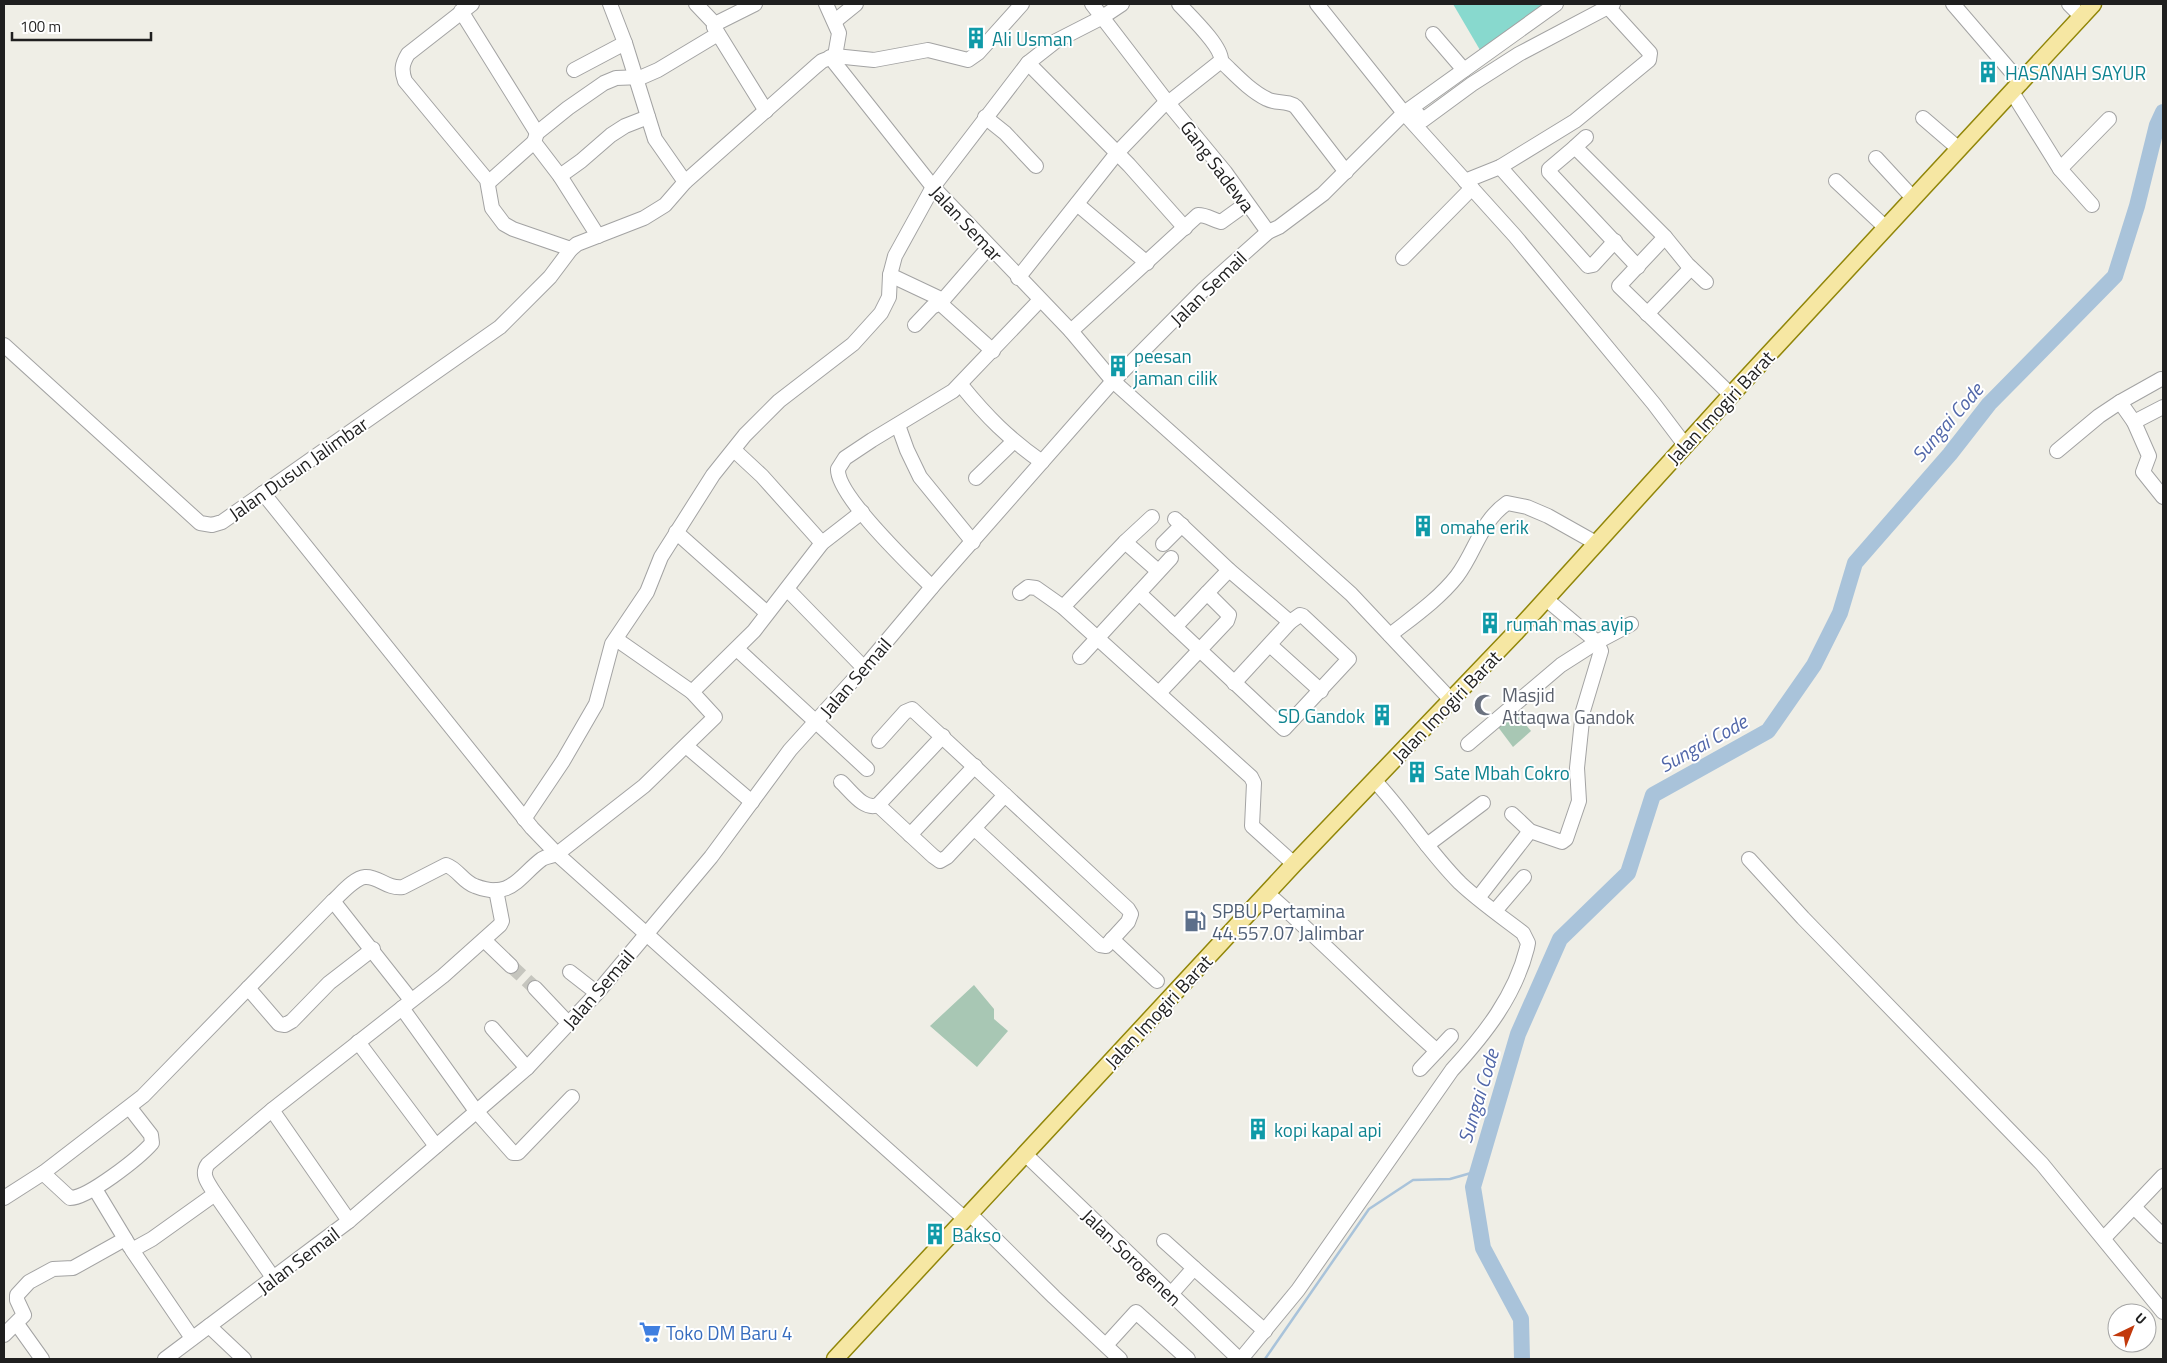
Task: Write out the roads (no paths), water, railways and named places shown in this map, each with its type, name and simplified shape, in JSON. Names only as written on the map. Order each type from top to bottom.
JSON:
[{"type":"main road","name":"Jalan Imogiri Barat","points":[[835,1359],[1025,1154],[1164,987],[1267,893],[1546,600],[1885,227],[2093,4]]},
{"type":"street","points":[[610,4],[626,43],[655,140],[685,182]]},
{"type":"street","points":[[696,4],[717,29],[766,111]]},
{"type":"street","points":[[488,183],[568,108],[604,82],[616,78],[642,77],[658,70],[755,4]]},
{"type":"street","points":[[826,4],[835,21],[838,32],[833,57],[874,60],[928,50],[968,60],[978,53],[1022,4]]},
{"type":"street","points":[[835,21],[856,4]]},
{"type":"street","name":"Gang Sadewa","points":[[1092,4],[1101,18],[1225,172],[1246,204],[1268,232]]},
{"type":"street","points":[[524,818],[563,761],[596,704],[609,650],[647,592],[661,557],[712,475],[745,434],[778,401],[853,344],[881,313],[889,297],[890,275],[895,256],[933,187],[1028,63],[1056,41],[1101,18],[1122,4]]},
{"type":"street","points":[[1179,4],[1219,50],[1221,61],[1241,80],[1268,100],[1289,102],[1296,107],[1346,172]]},
{"type":"street","points":[[1317,4],[1408,110],[1469,185],[1515,236],[1654,404],[1685,445]]},
{"type":"street","name":"Jalan Semail","points":[[165,1359],[349,1221],[527,1068],[597,993],[711,857],[790,750],[864,668],[932,587],[1113,381],[1204,289],[1268,232],[1279,227],[1324,194],[1408,110],[1556,4]]},
{"type":"street","points":[[1953,4],[2016,87],[2060,169],[2092,205]]},
{"type":"street","points":[[2068,4],[2082,17]]},
{"type":"street","points":[[1403,258],[1469,185],[1575,121],[1650,59],[1650,53],[1611,5],[1518,54],[1423,120],[1408,110]]},
{"type":"street","points":[[571,249],[513,229],[504,224],[492,208],[488,183],[405,81],[402,71],[403,61],[408,54],[466,8],[536,137],[598,236]]},
{"type":"street","points":[[1433,34],[1459,74],[1464,90]]},
{"type":"street","points":[[1508,37],[1518,54]]},
{"type":"street","points":[[574,70],[626,43]]},
{"type":"street","name":"Jalan Dusun Jalimbar","points":[[4,344],[200,523],[212,525],[222,522],[500,327],[550,277],[577,244],[644,218],[665,205],[685,182],[816,66],[833,57]]},
{"type":"street","name":"Jalan Semar","points":[[833,57],[933,187],[1070,331],[1113,381],[1351,594],[1451,700]]},
{"type":"street","points":[[1018,278],[1117,153],[1168,102],[1221,61]]},
{"type":"street","points":[[1028,63],[1117,153],[1185,228]]},
{"type":"street","points":[[560,176],[611,135],[625,126],[648,117]]},
{"type":"street","points":[[985,117],[1005,133],[1036,166]]},
{"type":"street","points":[[1923,118],[1959,149]]},
{"type":"street","points":[[2060,169],[2109,119]]},
{"type":"street","points":[[1586,137],[1549,169],[1548,172],[1638,267]]},
{"type":"street","points":[[1575,147],[1665,237],[1691,268],[1706,282]]},
{"type":"street","points":[[1876,158],[1913,198]]},
{"type":"street","points":[[1500,167],[1588,266],[1593,265],[1615,241]]},
{"type":"street","points":[[1836,181],[1885,227]]},
{"type":"street","points":[[1077,204],[1147,263]]},
{"type":"street","points":[[1070,331],[1198,215],[1205,215],[1221,222],[1246,204]]},
{"type":"street","points":[[1665,237],[1619,286],[1676,339],[1731,395]]},
{"type":"street","points":[[915,326],[932,307],[942,301],[990,247]]},
{"type":"street","points":[[1647,314],[1691,268]]},
{"type":"street","points":[[890,275],[942,301],[943,306],[993,350]]},
{"type":"street","points":[[932,587],[899,555],[862,512],[839,481],[838,469],[845,458],[961,385],[1040,300]]},
{"type":"street","points":[[2058,451],[2099,416],[2162,379]]},
{"type":"street","points":[[961,385],[996,426],[1013,442],[1042,462]]},
{"type":"street","points":[[2120,402],[2134,422],[2149,456],[2144,472],[2163,496]]},
{"type":"street","points":[[2134,422],[2163,407]]},
{"type":"street","points":[[898,425],[920,478],[973,542]]},
{"type":"street","points":[[976,478],[1013,442]]},
{"type":"street","points":[[734,450],[762,476],[822,543]]},
{"type":"street","points":[[263,493],[524,818],[557,854],[967,1216],[1120,1359]]},
{"type":"street","points":[[1390,635],[1458,576],[1492,515],[1506,503],[1527,507],[1548,516],[1596,543]]},
{"type":"street","points":[[692,692],[754,631],[822,543],[862,512]]},
{"type":"street","points":[[1063,607],[1125,542],[1152,517]]},
{"type":"street","points":[[1163,544],[1178,522],[1229,570],[1290,622]]},
{"type":"street","points":[[676,532],[767,612]]},
{"type":"street","points":[[1125,542],[1158,571]]},
{"type":"street","points":[[1080,657],[1171,558]]},
{"type":"street","points":[[1175,627],[1229,570]]},
{"type":"street","points":[[1020,593],[1028,587],[1036,588],[1063,607],[1251,777],[1254,783],[1252,826],[1294,864]]},
{"type":"street","points":[[787,589],[864,668]]},
{"type":"street","points":[[1139,592],[1234,683],[1285,729],[1349,658],[1300,615],[1290,622],[1234,683]]},
{"type":"street","points":[[1159,693],[1229,617],[1227,612],[1207,593]]},
{"type":"street","points":[[1512,814],[1530,832],[1562,842],[1579,801],[1576,768],[1585,699],[1601,651],[1597,642],[1546,600]]},
{"type":"street","points":[[1468,744],[1556,668],[1597,642],[1632,624]]},
{"type":"street","points":[[4,1198],[43,1173],[130,1108],[333,900],[359,879],[366,877],[375,878],[395,888],[446,866],[452,867],[474,886],[496,890],[510,888],[544,858],[557,854],[644,786],[715,716],[692,692],[616,638]]},
{"type":"street","points":[[1270,645],[1321,691]]},
{"type":"street","points":[[737,649],[867,769]]},
{"type":"street","points":[[879,740],[905,712],[912,709],[1128,909],[1131,914],[1129,920],[1106,946],[1100,945],[974,828]]},
{"type":"street","points":[[841,782],[866,806],[878,805],[943,736]]},
{"type":"street","points":[[686,746],[752,802]]},
{"type":"street","points":[[910,835],[975,766]]},
{"type":"street","points":[[1240,1359],[1265,1331],[1336,1237],[1452,1070],[1477,1043],[1512,991],[1522,968],[1528,943],[1523,934],[1461,883],[1408,822],[1397,804],[1374,780]]},
{"type":"street","points":[[878,805],[933,856],[940,860],[947,857],[1005,795]]},
{"type":"street","points":[[1427,845],[1483,803]]},
{"type":"street","points":[[1478,898],[1530,832]]},
{"type":"street","points":[[1749,859],[1803,918],[2042,1164],[2163,1312]]},
{"type":"street","points":[[1495,911],[1524,877]]},
{"type":"street","points":[[274,1278],[215,1194],[205,1176],[205,1168],[272,1110],[443,976],[500,925],[502,921],[496,890]]},
{"type":"street","points":[[1267,893],[1303,924],[1392,1012],[1437,1051]]},
{"type":"street","points":[[333,900],[373,949],[406,1004],[476,1111],[511,1151],[516,1154],[572,1097]]},
{"type":"street","points":[[1112,939],[1164,987]]},
{"type":"street","points":[[484,940],[510,966]]},
{"type":"street","points":[[248,988],[279,1024],[285,1025],[292,1021],[329,983],[373,949]]},
{"type":"street","points":[[570,972],[597,993]]},
{"type":"street","points":[[535,988],[569,1024]]},
{"type":"street","points":[[492,1028],[527,1068]]},
{"type":"street","points":[[1420,1069],[1451,1036]]},
{"type":"street","points":[[358,1042],[436,1146]]},
{"type":"street","points":[[43,1173],[70,1198],[80,1197],[95,1189],[152,1143],[151,1135],[130,1108]]},
{"type":"street","points":[[272,1110],[349,1221]]},
{"type":"street","name":"Jalan Sorogenen","points":[[1025,1154],[1240,1359]]},
{"type":"street","points":[[2104,1238],[2163,1176]]},
{"type":"street","points":[[95,1189],[128,1245],[192,1338]]},
{"type":"street","points":[[4,1335],[17,1324],[24,1313],[17,1300],[17,1295],[29,1282],[53,1268],[73,1268],[128,1245],[152,1239],[215,1194]]},
{"type":"street","points":[[2134,1207],[2163,1236]]},
{"type":"street","points":[[1164,1241],[1265,1331]]},
{"type":"street","points":[[1171,1294],[1194,1268]]},
{"type":"street","points":[[1106,1345],[1136,1312],[1188,1359]]},
{"type":"street","points":[[17,1324],[42,1359]]},
{"type":"street","points":[[209,1326],[244,1359]]},
{"type":"waterway","name":"Sungai Code","points":[[1522,1359],[1521,1319],[1483,1248],[1473,1187],[1518,1034],[1560,939],[1628,873],[1653,795],[1768,731],[1814,665],[1840,613],[1855,563],[1950,454],[1989,404],[2115,276],[2137,206],[2157,125],[2163,112]]},
{"type":"waterway","points":[[1265,1359],[1369,1209],[1413,1180],[1450,1179],[1478,1171]]},
{"type":"tunnel","points":[[511,966],[535,988]]},
{"type":"place","name":"Ali Usman","points":[[976,38]]},
{"type":"place","name":"HASANAH SAYUR","points":[[1988,72]]},
{"type":"place","name":"peesan jaman cilik","points":[[1118,366]]},
{"type":"place","name":"omahe erik","points":[[1423,526]]},
{"type":"place","name":"rumah mas ayip","points":[[1490,623]]},
{"type":"place","name":"Masjid Attaqwa Gandok","points":[[1485,705]]},
{"type":"place","name":"SD Gandok","points":[[1382,715]]},
{"type":"place","name":"Sate Mbah Cokro","points":[[1417,772]]},
{"type":"place","name":"SPBU Pertamina 44.557.07 Jalimbar","points":[[1195,921]]},
{"type":"place","name":"kopi kapal api","points":[[1258,1129]]},
{"type":"place","name":"Bakso","points":[[935,1234]]},
{"type":"place","name":"Toko DM Baru 4","points":[[650,1332]]}]
